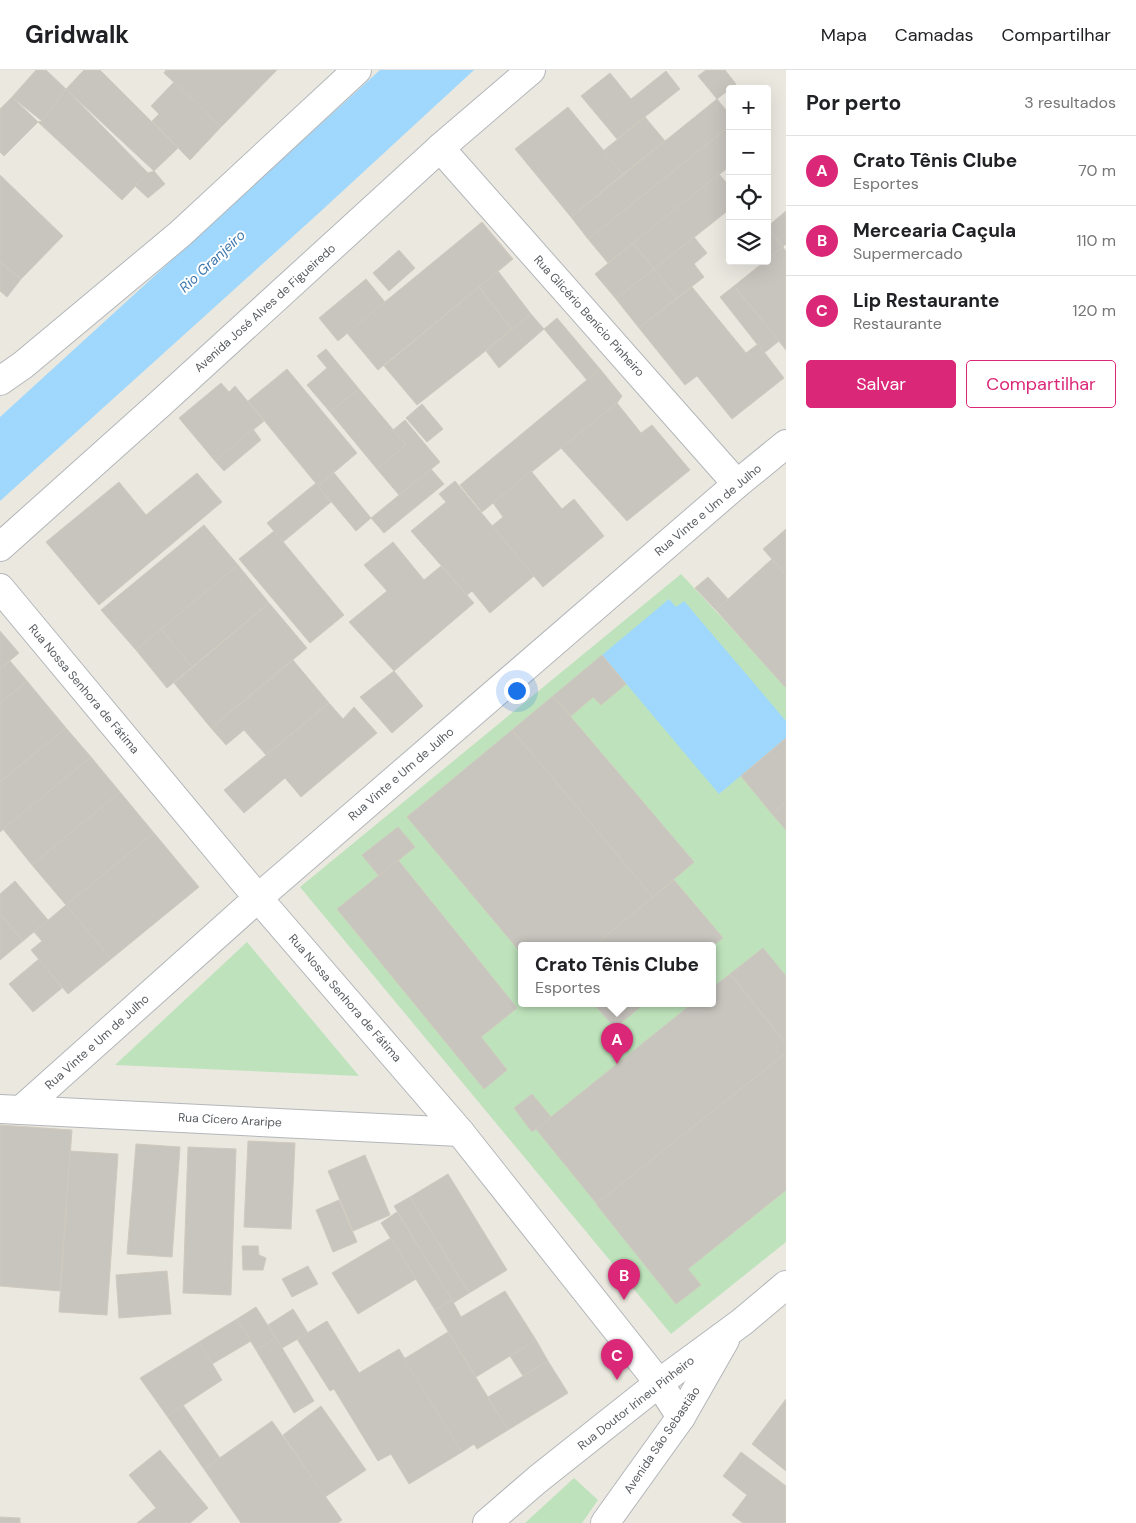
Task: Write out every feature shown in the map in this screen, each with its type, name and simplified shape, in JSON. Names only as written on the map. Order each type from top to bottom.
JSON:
[{"type":"street","points":[[0,381],[23,365],[180,234],[357,70]]},
{"type":"street","name":"Avenida José Alves de Figueiredo","points":[[0,547],[169,396],[440,148],[531,70]]},
{"type":"street","name":"Rua Glicério Benício Pinheiro","points":[[440,148],[737,484]]},
{"type":"street","name":"Rua Vinte e Um de Julho","points":[[11,1110],[737,484],[786,444]]},
{"type":"street","name":"Rua Nossa Senhora de Fátima","points":[[0,588],[258,898],[460,1132],[659,1383],[681,1417]]},
{"type":"street","name":"Rua Cícero Araripe","points":[[11,1110],[460,1132]]},
{"type":"street","name":"Rua Doutor Irineu Pinheiro","points":[[487,1523],[538,1479],[659,1383],[731,1330],[786,1285]]},
{"type":"street","name":"Avenida São Sebastião","points":[[605,1523],[681,1417],[731,1330]]},
{"type":"green space","points":[[681,574],[786,686],[786,1242],[671,1334],[300,887]]},
{"type":"green space","points":[[247,942],[359,1076],[115,1065]]},
{"type":"green space","points":[[574,1478],[598,1500],[582,1523],[525,1523]]},
{"type":"water","name":"Rio Granjeiro","points":[[380,70],[474,70],[0,501],[0,417]]},
{"type":"water","points":[[669,599],[676,607],[684,601],[786,721],[786,738],[719,794],[602,655]]},
{"type":"building","points":[[36,70],[46,70],[66,89],[42,121],[12,97]]},
{"type":"building","points":[[84,70],[100,70],[178,148],[154,171],[66,89]]},
{"type":"building","points":[[166,70],[277,70],[221,127],[164,73]]},
{"type":"building","points":[[706,70],[725,70],[736,84],[726,85],[726,92],[717,99],[698,76]]},
{"type":"building","points":[[666,71],[680,89],[617,139],[581,96],[610,73],[631,99]]},
{"type":"building","points":[[174,82],[221,127],[190,160],[152,121],[159,114],[151,106]]},
{"type":"building","points":[[66,89],[148,173],[122,200],[38,122],[42,121]]},
{"type":"building","points":[[12,97],[38,122],[4,156],[0,152],[0,109]]},
{"type":"building","points":[[717,99],[726,110],[726,129],[588,239],[571,217]]},
{"type":"building","points":[[568,107],[623,174],[571,217],[515,149]]},
{"type":"building","points":[[645,117],[665,141],[623,174],[603,151]]},
{"type":"building","points":[[726,129],[726,169],[608,263],[588,239]]},
{"type":"building","points":[[154,171],[165,184],[148,198],[135,186],[148,173]]},
{"type":"building","points":[[719,174],[726,182],[726,212],[654,269],[633,243]]},
{"type":"building","points":[[0,175],[63,236],[21,279],[0,262]]},
{"type":"building","points":[[786,211],[786,244],[783,247],[771,232],[771,224]]},
{"type":"building","points":[[482,222],[513,259],[378,370],[347,333]]},
{"type":"building","points":[[771,233],[783,247],[771,256]]},
{"type":"building","points":[[694,237],[707,253],[694,264],[704,277],[677,298],[654,269]]},
{"type":"building","points":[[633,243],[654,269],[616,299],[595,274]]},
{"type":"building","points":[[783,247],[786,251],[786,350],[734,286],[760,265],[771,265],[771,256]]},
{"type":"building","points":[[399,250],[415,268],[389,291],[373,273]]},
{"type":"building","points":[[0,262],[21,279],[7,297],[0,291]]},
{"type":"building","points":[[654,269],[677,298],[639,328],[616,299]]},
{"type":"building","points":[[498,271],[531,314],[512,330],[479,287]]},
{"type":"building","points":[[366,279],[385,302],[338,341],[319,318]]},
{"type":"building","points":[[734,286],[779,341],[764,353],[720,297]]},
{"type":"building","points":[[479,287],[512,330],[417,405],[384,366]]},
{"type":"building","points":[[692,287],[746,353],[758,344],[784,378],[732,419],[697,376],[685,385],[639,328]]},
{"type":"building","points":[[531,314],[544,329],[499,368],[486,351]]},
{"type":"building","points":[[557,318],[600,369],[587,380],[544,329]]},
{"type":"building","points":[[326,349],[359,389],[330,412],[307,385],[327,368],[317,356]]},
{"type":"building","points":[[287,369],[357,453],[318,486],[248,401]]},
{"type":"building","points":[[600,369],[622,396],[617,403],[482,512],[460,485]]},
{"type":"building","points":[[221,383],[229,392],[235,386],[264,421],[215,461],[179,418]]},
{"type":"building","points":[[359,389],[406,445],[377,469],[330,412]]},
{"type":"building","points":[[617,403],[641,433],[652,425],[690,470],[627,521],[561,448]]},
{"type":"building","points":[[422,404],[443,429],[427,442],[406,418]]},
{"type":"building","points":[[405,420],[440,462],[399,495],[377,469],[406,445],[393,430]]},
{"type":"building","points":[[253,429],[261,440],[224,471],[215,461]]},
{"type":"building","points":[[431,469],[444,484],[384,533],[371,518]]},
{"type":"building","points":[[531,471],[562,509],[574,499],[604,536],[543,587],[492,526],[503,517],[493,503]]},
{"type":"building","points":[[197,473],[222,502],[99,605],[46,542],[119,482],[146,515]]},
{"type":"building","points":[[334,473],[371,518],[356,531],[318,486]]},
{"type":"building","points":[[455,481],[534,576],[490,613],[472,591],[467,595],[411,531],[446,502],[439,494]]},
{"type":"building","points":[[316,483],[331,502],[283,542],[267,523]]},
{"type":"building","points":[[204,525],[238,565],[136,650],[101,610]]},
{"type":"building","points":[[786,529],[786,575],[763,549]]},
{"type":"building","points":[[274,531],[344,615],[310,643],[239,559]]},
{"type":"building","points":[[393,542],[424,580],[441,566],[474,603],[394,671],[349,622],[387,591],[364,565]]},
{"type":"building","points":[[772,559],[786,575],[785,687],[716,610]]},
{"type":"building","points":[[238,565],[269,603],[192,667],[161,629]]},
{"type":"building","points":[[708,577],[728,599],[716,610],[695,588]]},
{"type":"building","points":[[269,603],[307,648],[211,728],[174,683]]},
{"type":"building","points":[[161,629],[192,667],[167,688],[136,650]]},
{"type":"building","points":[[0,631],[19,653],[0,669]]},
{"type":"building","points":[[602,655],[626,684],[601,705],[593,697],[571,716],[553,696]]},
{"type":"building","points":[[293,660],[329,703],[266,755],[244,730],[226,745],[211,728]]},
{"type":"building","points":[[10,661],[27,681],[0,704],[0,669]]},
{"type":"building","points":[[394,671],[423,706],[392,733],[360,697]]},
{"type":"building","points":[[27,681],[66,728],[0,782],[0,704]]},
{"type":"building","points":[[553,696],[694,862],[653,897],[512,730]]},
{"type":"building","points":[[329,703],[343,719],[354,707],[377,733],[301,797],[285,778],[244,813],[224,790]]},
{"type":"building","points":[[66,728],[91,757],[0,832],[0,782]]},
{"type":"building","points":[[512,730],[653,897],[599,942],[518,942],[518,949],[407,817]]},
{"type":"building","points":[[786,738],[786,802],[772,814],[741,776]]},
{"type":"building","points":[[91,757],[120,792],[32,865],[3,829]]},
{"type":"building","points":[[120,792],[154,833],[66,905],[32,865]]},
{"type":"building","points":[[786,802],[786,830],[772,814]]},
{"type":"building","points":[[398,827],[415,847],[379,876],[362,855]]},
{"type":"building","points":[[154,833],[199,887],[111,959],[66,905]]},
{"type":"building","points":[[398,860],[517,1008],[481,1037],[507,1070],[484,1089],[337,909]]},
{"type":"building","points":[[674,880],[723,938],[716,943],[599,942]]},
{"type":"building","points":[[15,881],[48,920],[23,941],[0,914],[0,894]]},
{"type":"building","points":[[66,905],[111,959],[68,994],[31,950],[42,941],[34,932]]},
{"type":"building","points":[[0,914],[23,941],[0,960]]},
{"type":"building","points":[[763,948],[786,976],[786,1044],[730,974]]},
{"type":"building","points":[[39,959],[62,988],[33,1012],[9,984]]},
{"type":"building","points":[[730,974],[786,1044],[786,1053],[597,1204],[536,1129],[688,1007],[716,1007],[716,985]]},
{"type":"building","points":[[597,1007],[640,1007],[615,1028]]},
{"type":"building","points":[[786,1053],[786,1190],[688,1269],[701,1285],[676,1304],[596,1204]]},
{"type":"building","points":[[532,1094],[551,1117],[532,1132],[514,1108]]},
{"type":"building","points":[[0,1125],[72,1130],[60,1291],[0,1286]]},
{"type":"building","points":[[248,1141],[295,1143],[291,1229],[244,1227]]},
{"type":"building","points":[[136,1144],[180,1147],[172,1257],[127,1254]]},
{"type":"building","points":[[188,1147],[236,1149],[231,1295],[183,1293]]},
{"type":"building","points":[[70,1151],[118,1154],[107,1315],[59,1312]]},
{"type":"building","points":[[365,1155],[390,1215],[353,1231],[328,1171]]},
{"type":"building","points":[[448,1174],[507,1270],[469,1293],[410,1197]]},
{"type":"building","points":[[410,1197],[469,1293],[453,1303],[394,1206]]},
{"type":"building","points":[[339,1200],[357,1242],[333,1252],[316,1210]]},
{"type":"building","points":[[397,1212],[452,1300],[435,1310],[381,1223]]},
{"type":"building","points":[[391,1238],[416,1279],[358,1314],[332,1273]]},
{"type":"building","points":[[242,1246],[258,1246],[259,1255],[266,1258],[263,1270],[243,1270]]},
{"type":"building","points":[[308,1266],[318,1284],[292,1297],[282,1279]]},
{"type":"building","points":[[167,1271],[171,1314],[119,1318],[116,1275]]},
{"type":"building","points":[[505,1291],[536,1340],[476,1377],[435,1310],[452,1300],[461,1317]]},
{"type":"building","points":[[256,1307],[276,1338],[256,1350],[237,1319]]},
{"type":"building","points":[[293,1309],[308,1333],[282,1348],[268,1325]]},
{"type":"building","points":[[237,1319],[251,1341],[212,1364],[199,1342]]},
{"type":"building","points":[[327,1321],[359,1373],[399,1349],[462,1452],[409,1484],[391,1454],[378,1461],[334,1389],[330,1391],[297,1339]]},
{"type":"building","points":[[448,1332],[508,1430],[477,1449],[474,1444],[462,1452],[404,1359]]},
{"type":"building","points":[[276,1338],[314,1401],[294,1413],[256,1350]]},
{"type":"building","points":[[536,1340],[548,1361],[523,1376],[510,1356]]},
{"type":"building","points":[[199,1342],[222,1380],[167,1416],[140,1378]]},
{"type":"building","points":[[548,1361],[568,1393],[508,1430],[488,1397]]},
{"type":"building","points":[[786,1399],[786,1471],[752,1444]]},
{"type":"building","points":[[183,1405],[220,1458],[204,1469],[167,1416]]},
{"type":"building","points":[[321,1406],[366,1470],[325,1497],[283,1435]]},
{"type":"building","points":[[272,1421],[342,1520],[338,1523],[241,1523],[204,1469]]},
{"type":"building","points":[[160,1450],[208,1508],[190,1523],[137,1523],[156,1508],[129,1475]]},
{"type":"building","points":[[741,1452],[786,1486],[786,1523],[743,1523],[732,1515],[747,1495],[723,1476]]},
{"type":"building","points":[[0,1517],[20,1518],[20,1523],[0,1523]]},
{"type":"place","name":"Crato Tênis Clube","points":[[617,1064]]},
{"type":"place","name":"Mercearia Caçula","points":[[624,1300]]},
{"type":"place","name":"Lip Restaurante","points":[[617,1380]]}]
